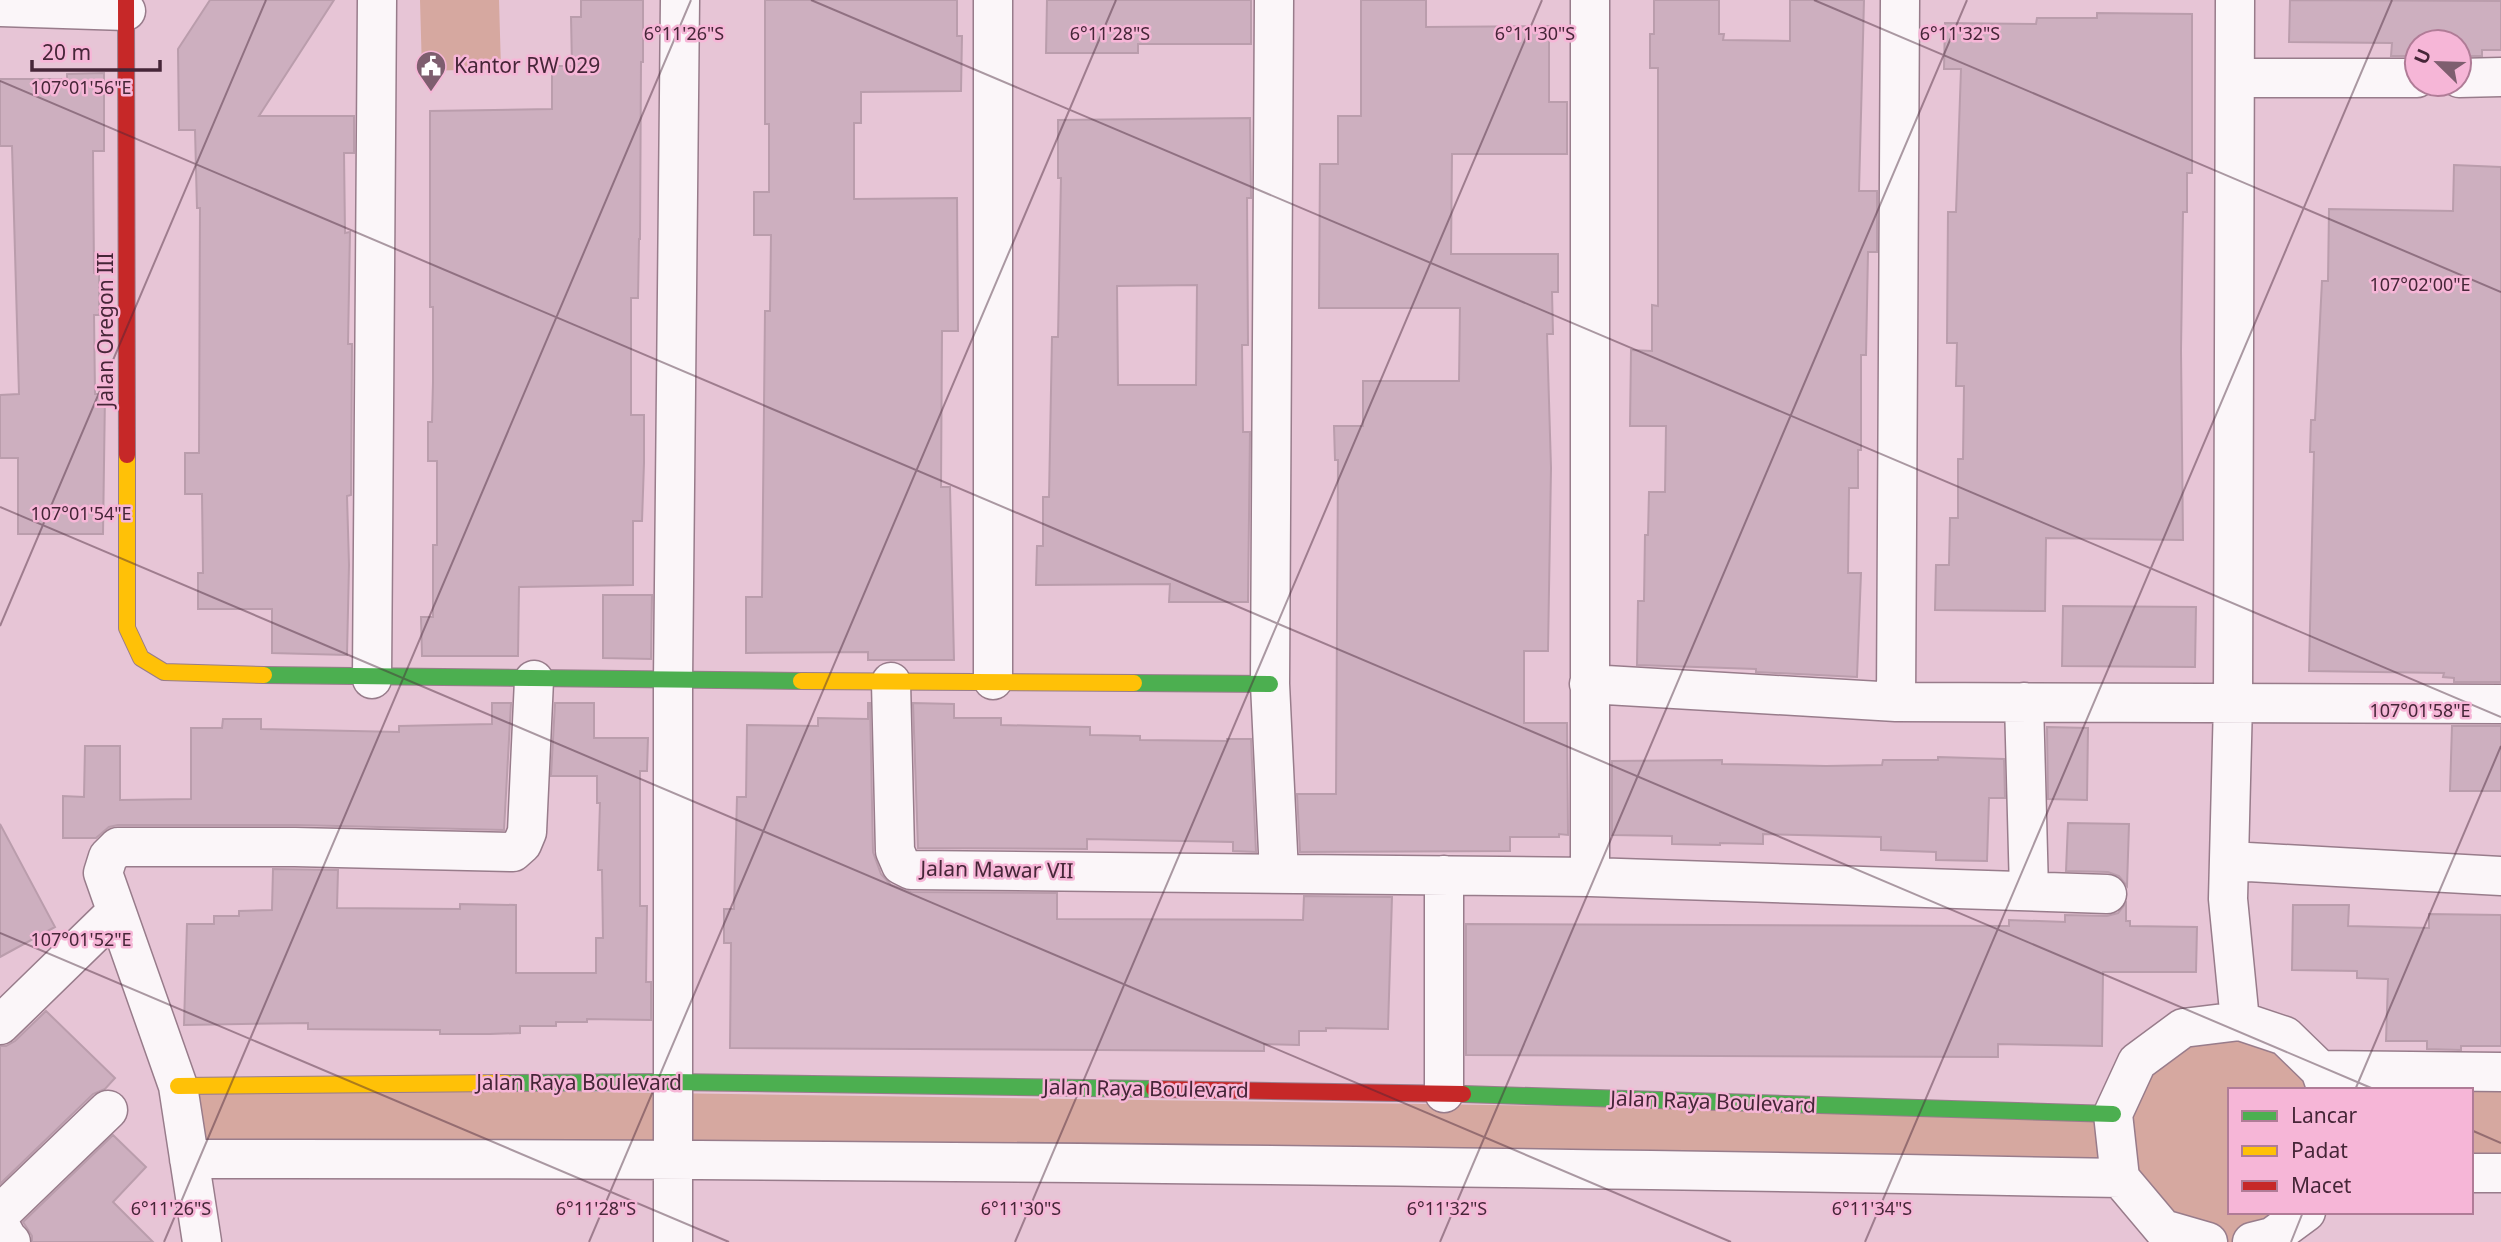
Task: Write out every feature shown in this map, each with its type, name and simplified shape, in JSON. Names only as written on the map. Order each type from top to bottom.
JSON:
[{"type":"street","points":[[377,0],[372,679],[891,682],[993,680],[1270,684]]},
{"type":"street","points":[[673,1242],[673,681],[680,0]]},
{"type":"street","points":[[993,0],[993,680]]},
{"type":"street","points":[[1274,0],[1270,684],[1279,873]]},
{"type":"street","points":[[1590,0],[1590,877]]},
{"type":"street","points":[[1896,702],[1900,0]]},
{"type":"street","points":[[2235,0],[2233,702],[2228,898],[2239,1021]]},
{"type":"street","points":[[0,7],[126,6]]},
{"type":"street","name":"Jalan Oregon III","points":[[126,6],[127,628],[141,658],[163,672],[372,679]]},
{"type":"street","points":[[2235,78],[2403,78]]},
{"type":"street","points":[[2473,78],[2501,78]]},
{"type":"street","points":[[202,1242],[178,1086],[103,873],[108,858],[118,847],[295,847],[513,852],[523,844],[527,832],[534,680]]},
{"type":"street","name":"Jalan Mawar VII","points":[[891,682],[895,851],[901,865],[911,870],[1590,877],[2107,894]]},
{"type":"street","points":[[1589,684],[1896,702],[2501,704]]},
{"type":"street","points":[[2024,702],[2029,891]]},
{"type":"street","points":[[2230,861],[2501,876]]},
{"type":"street","points":[[1444,875],[1444,1093]]},
{"type":"street","points":[[0,1025],[116,912]]},
{"type":"street","points":[[2208,1242],[2163,1229],[2120,1178],[2113,1114],[2137,1062],[2183,1028],[2239,1021],[2285,1036],[2323,1080],[2501,1072]]},
{"type":"street","name":"Jalan Raya Boulevard","points":[[178,1086],[672,1082],[1444,1093],[2113,1114]]},
{"type":"street","points":[[0,1214],[108,1110]]},
{"type":"street","points":[[189,1159],[671,1158],[1413,1165],[2120,1178]]},
{"type":"street","points":[[2473,1173],[2501,1173]]},
{"type":"street","points":[[2252,1242],[2272,1237],[2303,1214]]},
{"type":"street","points":[[0,1224],[11,1242]]},
{"type":"shaded area","points":[[420,0],[499,0],[501,69],[422,71]]},
{"type":"shaded area","points":[[2240,1021],[2320,1070],[2501,1072],[2501,1173],[2473,1173],[2473,1088],[2228,1088],[2228,1214],[2302,1214],[2252,1242],[2208,1242],[2120,1178],[189,1159],[178,1086],[2113,1114],[2137,1062]]},
{"type":"building","points":[[210,0],[334,0],[259,116],[354,116],[354,153],[344,153],[345,233],[350,232],[348,344],[352,344],[351,495],[347,496],[347,655],[272,653],[272,609],[198,609],[198,573],[203,573],[202,494],[185,494],[185,453],[199,453],[200,208],[197,208],[195,130],[179,130],[178,49]]},
{"type":"building","points":[[581,0],[643,0],[640,239],[638,298],[631,298],[631,415],[644,415],[644,463],[642,521],[633,521],[633,585],[519,587],[518,656],[422,656],[421,617],[433,617],[433,545],[437,545],[437,461],[428,461],[428,422],[432,422],[433,382],[433,307],[430,307],[430,111],[552,109],[552,66],[572,66],[571,17],[581,17]]},
{"type":"building","points":[[765,0],[957,0],[957,36],[962,36],[961,91],[861,92],[861,123],[854,123],[854,199],[957,198],[958,331],[942,331],[941,487],[950,487],[954,660],[868,660],[868,652],[746,653],[746,597],[762,597],[765,311],[770,311],[771,235],[754,235],[754,192],[769,192],[769,124],[765,124]]},
{"type":"building","points":[[1047,0],[1251,0],[1251,44],[1138,44],[1138,53],[1046,53]]},
{"type":"building","points":[[1361,0],[1426,0],[1426,27],[1549,26],[1549,102],[1567,102],[1567,154],[1452,154],[1451,254],[1558,254],[1558,292],[1552,292],[1553,334],[1547,334],[1551,468],[1548,651],[1524,651],[1524,723],[1567,723],[1568,835],[1510,837],[1510,851],[1300,852],[1297,794],[1336,794],[1338,460],[1335,460],[1334,426],[1363,426],[1363,381],[1459,381],[1460,308],[1319,308],[1320,164],[1338,164],[1338,116],[1361,116]]},
{"type":"building","points":[[1654,0],[1719,0],[1719,34],[1724,34],[1723,40],[1790,41],[1790,0],[1864,0],[1859,191],[1877,191],[1877,252],[1868,252],[1866,355],[1861,355],[1861,450],[1858,450],[1858,488],[1849,488],[1848,573],[1861,573],[1857,677],[1756,672],[1756,669],[1637,665],[1638,601],[1644,601],[1649,492],[1665,492],[1666,426],[1630,426],[1631,350],[1652,351],[1652,305],[1658,306],[1658,68],[1650,68]]},
{"type":"building","points":[[2290,0],[2501,1],[2501,50],[2482,50],[2482,56],[2473,56],[2473,28],[2403,28],[2403,56],[2391,56],[2392,43],[2289,42]]},
{"type":"building","points":[[2097,13],[2192,14],[2192,173],[2187,173],[2187,212],[2183,212],[2183,540],[2046,538],[2045,611],[1935,610],[1936,565],[1949,565],[1950,518],[1958,518],[1958,459],[1963,459],[1964,386],[1956,386],[1957,343],[1947,343],[1948,212],[1956,212],[1961,69],[1944,69],[1945,23],[2036,24],[2037,18],[2097,18]]},
{"type":"building","points":[[104,73],[104,151],[93,151],[94,273],[99,273],[99,315],[94,315],[95,394],[105,394],[103,534],[18,534],[18,458],[0,458],[0,395],[19,394],[12,146],[0,146],[0,79],[67,79],[67,74]]},
{"type":"building","points":[[1250,118],[1251,198],[1247,198],[1248,345],[1242,345],[1243,432],[1250,432],[1248,602],[1169,602],[1170,584],[1036,585],[1037,546],[1043,546],[1043,497],[1049,497],[1052,337],[1058,337],[1061,178],[1058,178],[1058,120]],"holes":[[[1197,285],[1196,385],[1118,385],[1117,286]]]},
{"type":"building","points":[[2454,165],[2501,167],[2501,682],[2454,682],[2454,678],[2443,677],[2444,673],[2309,671],[2314,452],[2310,452],[2311,420],[2315,420],[2322,281],[2328,281],[2329,209],[2453,211]]},
{"type":"building","points":[[603,595],[652,595],[651,659],[603,658]]},
{"type":"building","points":[[2063,606],[2196,607],[2195,667],[2062,666]]},
{"type":"building","points":[[492,703],[511,703],[504,830],[296,825],[118,825],[109,827],[96,838],[63,838],[63,796],[84,797],[85,746],[120,746],[120,800],[191,799],[191,728],[222,728],[223,719],[261,719],[261,729],[399,732],[399,726],[492,724]]},
{"type":"building","points":[[555,703],[594,703],[594,738],[648,738],[647,771],[640,771],[640,906],[647,906],[646,982],[651,982],[651,1020],[587,1019],[587,1022],[556,1022],[556,1026],[520,1026],[520,1033],[490,1034],[440,1034],[440,1030],[308,1029],[308,1023],[184,1025],[187,924],[214,924],[214,916],[239,916],[239,911],[272,910],[273,869],[338,870],[337,908],[460,909],[460,904],[516,905],[516,973],[596,973],[596,938],[603,938],[602,870],[598,870],[600,803],[597,803],[597,776],[551,776]]},
{"type":"building","points":[[868,703],[873,852],[881,874],[891,885],[911,892],[1057,893],[1057,919],[1303,920],[1304,896],[1392,897],[1388,1029],[1326,1028],[1326,1031],[1299,1031],[1299,1045],[1264,1044],[1264,1051],[730,1048],[731,943],[724,943],[724,909],[734,909],[737,797],[746,797],[747,725],[818,726],[818,718],[868,719]]},
{"type":"building","points":[[913,703],[954,704],[954,718],[1001,718],[1001,725],[1090,727],[1090,735],[1140,736],[1140,740],[1251,739],[1256,852],[1233,851],[1233,842],[1087,839],[1087,849],[918,848]]},
{"type":"building","points":[[2452,726],[2501,726],[2501,791],[2450,791]]},
{"type":"building","points":[[2047,727],[2088,728],[2087,800],[2048,799]]},
{"type":"building","points":[[1938,757],[2004,759],[2005,798],[1989,798],[1987,861],[1936,860],[1936,852],[1881,850],[1881,837],[1763,834],[1763,844],[1720,845],[1672,844],[1672,836],[1612,835],[1612,761],[1722,760],[1722,764],[1826,766],[1882,765],[1883,760],[1938,760]]},
{"type":"building","points":[[2068,823],[2129,824],[2127,886],[2119,876],[2108,872],[2066,871]]},
{"type":"building","points":[[0,824],[55,927],[0,957]]},
{"type":"building","points":[[2126,903],[2126,921],[2130,921],[2130,926],[2197,927],[2196,972],[2103,972],[2102,1046],[1998,1044],[1998,1057],[1466,1055],[1466,924],[2009,926],[2009,920],[2065,922],[2065,915],[2107,916],[2118,913]]},
{"type":"building","points":[[2293,905],[2349,905],[2348,926],[2429,928],[2429,914],[2501,915],[2501,1046],[2461,1046],[2461,1050],[2427,1049],[2427,1041],[2386,1041],[2388,979],[2357,978],[2357,971],[2292,970]]},
{"type":"building","points":[[46,1011],[115,1078],[105,1089],[93,1094],[0,1184],[0,1046],[15,1041]]},
{"type":"building","points":[[113,1135],[146,1167],[113,1202],[153,1242],[32,1242],[32,1236],[23,1222]]},
{"type":"traffic: fast","points":[[264,675],[801,681]]},
{"type":"traffic: fast","points":[[1134,683],[1270,684]]},
{"type":"traffic: fast","points":[[506,1083],[672,1082],[1154,1089]]},
{"type":"traffic: fast","points":[[1463,1094],[2113,1114]]},
{"type":"traffic: slow","points":[[127,455],[127,628],[141,658],[164,672],[264,675]]},
{"type":"traffic: slow","points":[[801,681],[1134,683]]},
{"type":"traffic: slow","points":[[178,1086],[506,1083]]},
{"type":"traffic: jam","points":[[126,0],[127,455]]},
{"type":"traffic: jam","points":[[1154,1089],[1463,1094]]},
{"type":"place","name":"Kantor RW 029","points":[[431,93]]}]
